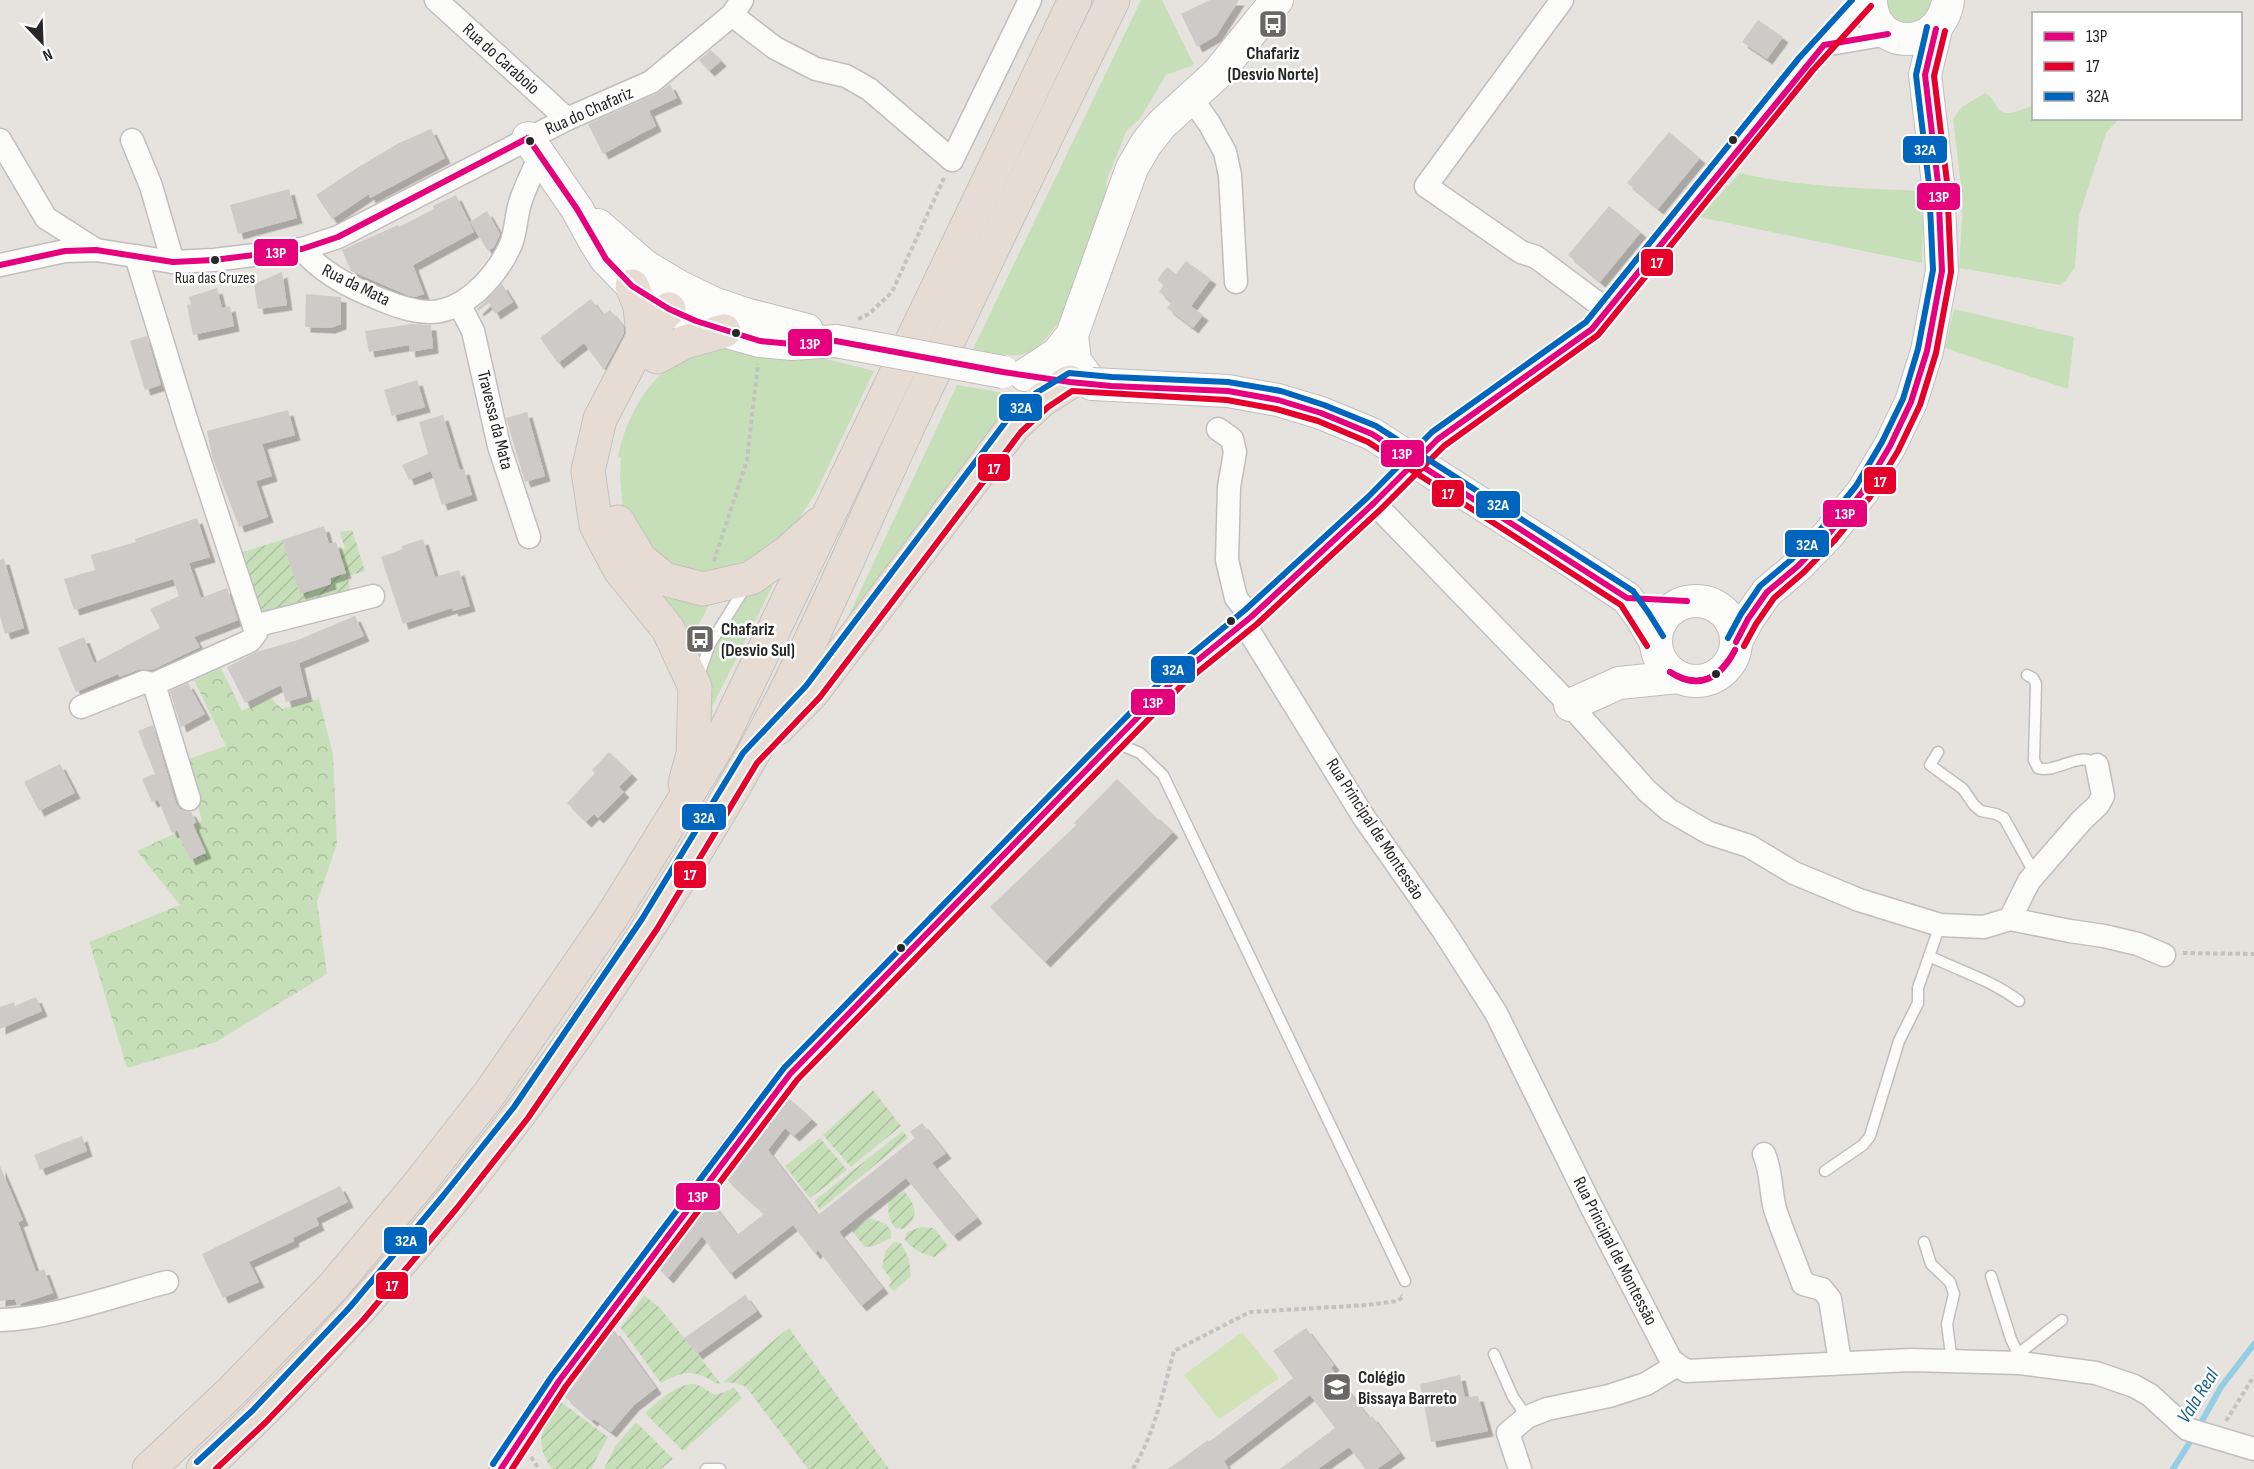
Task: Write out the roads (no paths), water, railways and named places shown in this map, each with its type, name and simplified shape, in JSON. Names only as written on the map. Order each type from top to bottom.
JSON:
[{"type":"highway","points":[[149,1469],[231,1392],[332,1288],[420,1183],[490,1094],[613,915],[677,814],[721,740],[1075,0]]},
{"type":"highway","points":[[203,1469],[260,1416],[357,1313],[450,1202],[521,1112],[650,924],[750,758],[779,704],[978,275],[1113,0]]},
{"type":"highway","points":[[632,286],[640,306],[650,347]]},
{"type":"highway","points":[[675,298],[650,347],[619,423],[609,476],[615,517],[640,559],[664,579],[703,589],[751,578],[788,552],[830,513]]},
{"type":"highway","points":[[677,814],[693,754],[694,687],[668,629],[620,570],[596,525],[588,471],[600,419],[650,347],[685,342],[724,331]]},
{"type":"highway","points":[[750,758],[813,692],[1014,426],[1042,400],[1073,364]]},
{"type":"street","name":"Rua do Caraboio","points":[[436,0],[567,119]]},
{"type":"street","points":[[737,7],[775,48],[816,69],[846,76],[869,89],[952,160],[1030,0]]},
{"type":"street","points":[[1073,364],[1132,168],[1146,144],[1161,125],[1217,74],[1277,0]]},
{"type":"street","points":[[1562,0],[1426,186],[1521,252],[1536,257],[1607,310]]},
{"type":"street","points":[[501,1469],[559,1381],[790,1074],[1177,677],[1247,620],[1374,503],[1438,439],[1592,329],[1824,45],[1864,0]]},
{"type":"street","points":[[1870,0],[1873,15],[1879,26],[1895,36],[1925,75]]},
{"type":"street","points":[[1824,45],[1895,36],[1913,39],[1926,36],[1943,20],[1948,0]]},
{"type":"street","name":"Rua do Chafariz","points":[[0,265],[65,251],[96,250],[174,262],[214,260],[302,249],[338,237],[534,148],[567,119],[651,82],[737,7]]},
{"type":"street","points":[[1570,705],[1619,683],[1678,677],[1700,681],[1712,678],[1721,672],[1729,663],[1736,642],[1748,619],[1767,592],[1798,566],[1828,535],[1863,491],[1890,446],[1911,402],[1927,351],[1942,271],[1938,183],[1925,75],[1936,29]]},
{"type":"street","points":[[1191,98],[1209,123],[1225,152],[1230,175],[1236,282]]},
{"type":"street","points":[[0,140],[46,218],[96,250]]},
{"type":"street","points":[[132,140],[152,186],[174,262]]},
{"type":"street","points":[[534,148],[577,209],[606,259],[632,286],[675,298],[713,303],[836,341],[1014,374],[1073,364],[1278,400],[1321,413],[1372,434],[1627,598],[1641,617],[1655,643],[1662,664],[1678,677]]},
{"type":"street","name":"Rua da Mata","points":[[302,249],[314,265],[384,302],[420,311],[439,311],[459,304],[489,279],[511,243],[534,148]]},
{"type":"street","points":[[577,209],[645,266],[675,298],[724,331],[760,341],[792,344],[836,341]]},
{"type":"street","points":[[81,707],[144,682],[154,684],[250,641],[256,633],[136,256]]},
{"type":"street","name":"Travessa da Mata","points":[[459,304],[473,331],[499,446],[529,537]]},
{"type":"street","name":"Rua Principal de Montessão","points":[[1218,429],[1232,439],[1235,452],[1229,487],[1227,560],[1236,598],[1363,816],[1443,930],[1496,1013],[1595,1215],[1671,1360],[1677,1365]]},
{"type":"street","points":[[1374,503],[1570,705],[1647,791],[1669,810],[1709,833],[1749,846],[1794,873],[1859,900],[1940,925],[1984,927],[2010,919],[2070,932],[2104,936],[2138,944],[2164,955]]},
{"type":"street","points":[[1619,683],[1655,643],[1657,627],[1674,606],[1767,592]]},
{"type":"street","points":[[254,626],[373,596]]},
{"type":"street","points":[[1627,598],[1698,602],[1721,609],[1729,618],[1734,629],[1736,642]]},
{"type":"street","points":[[154,684],[189,799]]},
{"type":"street","points":[[2010,919],[2029,881],[2098,805],[2103,796],[2097,765]]},
{"type":"street","points":[[1764,1154],[1770,1167],[1775,1207],[1803,1284],[1822,1289],[1830,1299],[1840,1362]]},
{"type":"street","points":[[0,1320],[16,1320],[50,1313],[167,1282]]},
{"type":"street","points":[[1520,1469],[1508,1433],[1527,1417],[1547,1409],[1609,1396],[1646,1384],[1677,1365],[1686,1371],[1840,1362],[1911,1360],[1952,1362],[2019,1358],[2117,1379],[2150,1395],[2187,1429],[2254,1449]]},
{"type":"lane","points":[[694,687],[710,644],[751,578]]},
{"type":"lane","points":[[2027,675],[2033,678],[2036,684],[2034,760],[2038,768],[2046,770],[2085,759],[2092,760],[2097,765]]},
{"type":"lane","points":[[1114,742],[1140,753],[1163,776],[1405,1281]]},
{"type":"lane","points":[[1938,752],[1930,765],[1963,789],[1981,811],[2004,818],[2035,874]]},
{"type":"lane","points":[[1825,1172],[1863,1145],[1870,1136],[1899,1041],[1918,1003],[1918,988],[1940,925]]},
{"type":"lane","points":[[1929,956],[1958,970],[1979,976],[2019,1000]]},
{"type":"lane","points":[[1924,1242],[1931,1264],[1950,1282],[1954,1294],[1947,1324],[1952,1362]]},
{"type":"lane","points":[[1991,1276],[2019,1358],[2062,1320]]},
{"type":"lane","points":[[1494,1354],[1513,1397],[1527,1417]]},
{"type":"lane","points":[[706,1469],[720,1469]]},
{"type":"waterway","name":"Vala Real","points":[[2198,1428],[2221,1387],[2254,1344]]},
{"type":"waterway","name":"Vala Real","points":[[2173,1469],[2193,1437]]},
{"type":"place","name":"Chafariz (Desvio Norte)","points":[[1273,24]]},
{"type":"place","name":"Rua das Cruzes","points":[[215,260]]},
{"type":"place","name":"Chafariz (Desvio Sul)","points":[[700,639]]},
{"type":"place","name":"Colégio Bissaya Barreto","points":[[1337,1387]]}]
